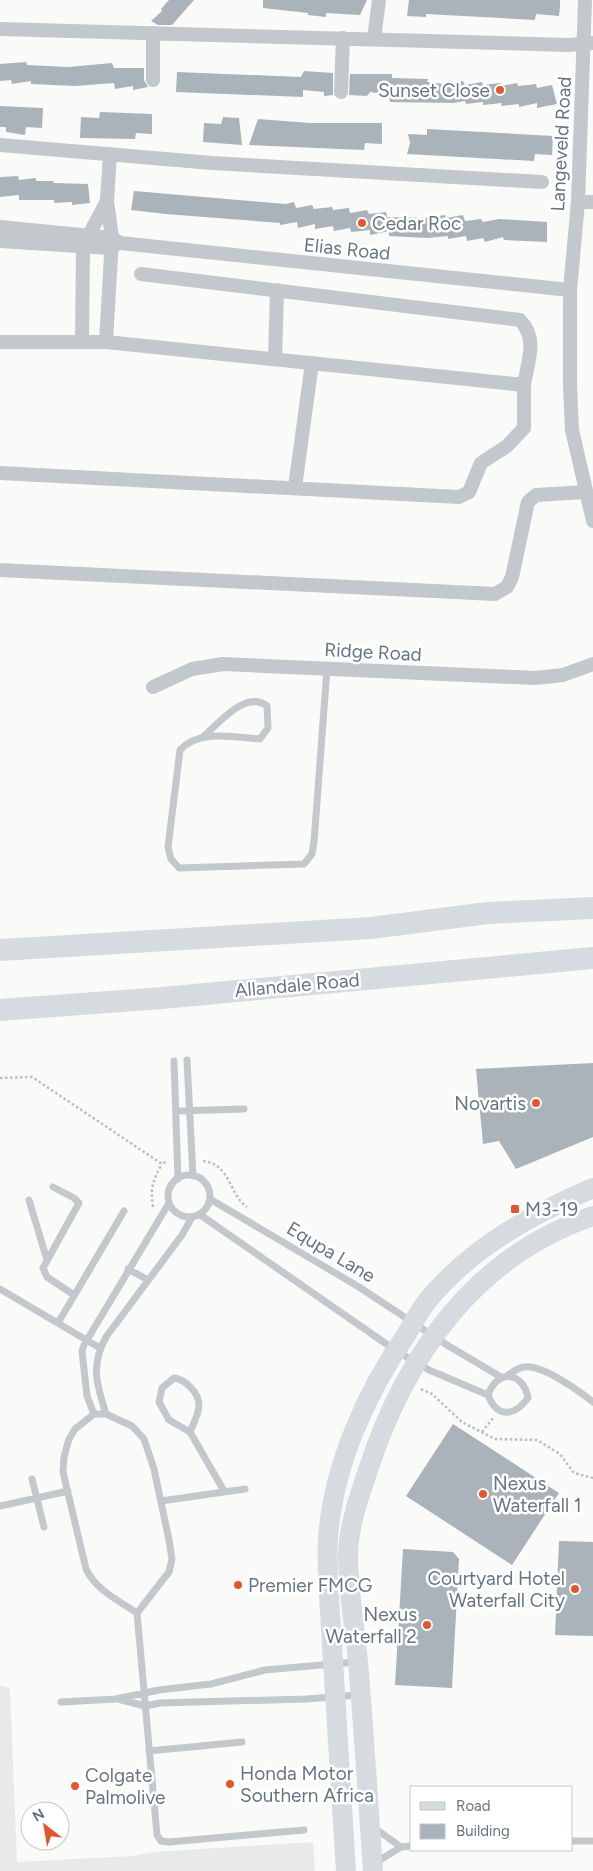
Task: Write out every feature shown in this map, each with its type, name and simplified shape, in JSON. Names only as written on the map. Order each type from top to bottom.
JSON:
[{"type":"main road","points":[[0,950],[371,928],[488,913],[591,906]]},
{"type":"main road","name":"Allandale Road","points":[[0,1010],[162,998],[593,958]]},
{"type":"street","points":[[374,39],[380,0]]},
{"type":"street","name":"Langeveld Road","points":[[585,0],[588,43],[578,202],[570,290],[572,430],[593,521]]},
{"type":"street","points":[[0,29],[569,45],[588,43]]},
{"type":"street","points":[[153,33],[153,80]]},
{"type":"street","points":[[341,92],[343,38]]},
{"type":"street","points":[[0,144],[212,163],[542,182]]},
{"type":"street","points":[[106,342],[114,243],[107,201],[110,154]]},
{"type":"street","points":[[82,342],[86,241],[107,201]]},
{"type":"street","points":[[578,202],[593,202]]},
{"type":"street","name":"Elias Road","points":[[0,227],[86,241]]},
{"type":"street","name":"Elias Road","points":[[0,241],[86,241],[114,243],[570,290]]},
{"type":"street","points":[[0,473],[459,497],[469,492],[482,463],[507,446],[524,428],[524,385],[531,338],[529,330],[520,320],[141,274]]},
{"type":"street","points":[[274,359],[277,290]]},
{"type":"street","points":[[0,342],[106,342],[524,385]]},
{"type":"street","points":[[295,488],[312,363]]},
{"type":"street","points":[[0,570],[495,594],[507,587],[512,577],[528,502],[536,495],[585,492]]},
{"type":"street","name":"Ridge Road","points":[[153,687],[192,669],[223,664],[535,678],[563,675],[593,664]]},
{"type":"street","points":[[346,1871],[328,1580],[328,1537],[334,1501],[347,1450],[394,1350],[428,1300],[498,1237],[546,1208],[593,1188]]},
{"type":"street","points":[[373,1868],[361,1695],[348,1555],[352,1524],[380,1436],[416,1363],[464,1297],[500,1264],[533,1242],[593,1216]]},
{"type":"lane","points":[[204,736],[228,714],[250,700],[260,701],[267,706],[268,728],[260,738],[204,736],[188,741],[180,750],[168,847],[171,859],[179,868],[304,864],[312,854],[314,842],[327,669]]},
{"type":"lane","points":[[187,1060],[194,1176]]},
{"type":"lane","points":[[174,1061],[178,1179]]},
{"type":"lane","points":[[176,1111],[244,1109]]},
{"type":"lane","points":[[94,1414],[87,1396],[82,1352],[86,1340],[169,1203],[169,1189],[183,1176],[194,1176],[203,1180],[207,1186],[210,1199],[206,1208],[196,1216],[100,1348],[96,1368],[97,1381],[106,1414]]},
{"type":"lane","points":[[53,1187],[74,1198],[79,1203],[43,1268],[46,1277],[74,1295]]},
{"type":"lane","name":"Equpa Lane","points":[[210,1199],[504,1377]]},
{"type":"lane","points":[[29,1200],[47,1260]]},
{"type":"lane","points":[[169,1203],[178,1214],[196,1216],[394,1350],[416,1363],[488,1395]]},
{"type":"lane","points":[[58,1323],[124,1211]]},
{"type":"lane","points":[[128,1269],[148,1280]]},
{"type":"lane","points":[[0,1289],[100,1348]]},
{"type":"lane","points":[[504,1377],[517,1379],[526,1388],[528,1398],[520,1409],[509,1413],[499,1411],[491,1404],[488,1395],[491,1386],[504,1377],[518,1368],[532,1367],[572,1386],[593,1402]]},
{"type":"lane","points":[[190,1432],[199,1406],[197,1399],[187,1383],[174,1378],[162,1388],[159,1402],[168,1420],[190,1432],[224,1491]]},
{"type":"lane","points":[[137,1613],[102,1590],[91,1579],[86,1569],[63,1472],[69,1439],[74,1429],[94,1414],[106,1414],[132,1426],[144,1440],[161,1501],[172,1559],[170,1572],[137,1613],[157,1835],[161,1841],[169,1842],[304,1830]]},
{"type":"lane","points":[[32,1479],[44,1527]]},
{"type":"lane","points":[[161,1501],[245,1489]]},
{"type":"lane","points":[[0,1506],[68,1491]]},
{"type":"lane","points":[[61,1702],[116,1699],[144,1693],[211,1684],[265,1670],[358,1662]]},
{"type":"lane","points":[[116,1699],[145,1706],[160,1703],[361,1695]]},
{"type":"lane","points":[[149,1751],[242,1742]]},
{"type":"lane","points":[[370,1825],[401,1846],[410,1846]]},
{"type":"lane","points":[[573,1841],[593,1841]]},
{"type":"lane","points":[[373,1868],[401,1846]]},
{"type":"path","points":[[0,1078],[32,1078],[162,1164]]},
{"type":"path","points":[[157,1220],[151,1188],[153,1179],[162,1164],[168,1160],[178,1160]]},
{"type":"path","points":[[192,1160],[212,1162],[230,1179],[240,1202],[248,1208]]},
{"type":"path","points":[[418,1388],[432,1394],[462,1422],[496,1439],[536,1440],[560,1454],[574,1474],[593,1478]]},
{"type":"path","points":[[482,1432],[499,1411]]},
{"type":"shaded area","points":[[0,1686],[10,1688],[17,1862],[134,1856],[153,1852],[313,1842],[315,1871],[0,1871]]},
{"type":"building","points":[[169,0],[194,0],[172,25],[158,25],[151,21],[162,11],[161,9]]},
{"type":"building","points":[[263,0],[367,0],[360,15],[326,13],[326,17],[263,8]]},
{"type":"building","points":[[409,0],[560,0],[560,6],[559,16],[536,14],[535,20],[426,14],[426,17],[407,16]]},
{"type":"building","points":[[26,62],[27,65],[68,67],[112,63],[114,68],[144,68],[144,80],[148,87],[133,90],[133,86],[115,89],[114,83],[75,86],[31,84],[31,81],[12,84],[11,80],[0,81],[0,64]]},
{"type":"building","name":"Sunset Close","points":[[304,71],[333,73],[333,95],[324,96],[324,92],[303,90],[303,97],[176,92],[177,72],[301,77]]},
{"type":"building","name":"Sunset Close","points":[[350,74],[392,74],[392,78],[428,79],[427,82],[444,84],[463,81],[465,85],[482,82],[483,85],[500,83],[501,86],[517,83],[518,86],[536,84],[537,88],[552,85],[557,104],[537,108],[537,103],[519,107],[519,104],[483,105],[483,102],[466,104],[465,101],[453,103],[390,102],[389,95],[370,92],[367,96],[349,95]]},
{"type":"building","points":[[0,106],[43,108],[42,128],[26,127],[25,135],[6,132],[6,127],[0,127]]},
{"type":"building","points":[[100,112],[152,114],[152,134],[136,133],[135,139],[80,138],[81,117],[99,118]]},
{"type":"building","points":[[223,117],[239,118],[242,145],[203,142],[204,123],[221,124]]},
{"type":"building","points":[[258,119],[310,123],[382,123],[382,144],[365,143],[364,150],[249,145]]},
{"type":"building","points":[[427,129],[553,136],[552,155],[535,154],[534,161],[407,154],[410,143],[408,134],[427,135]]},
{"type":"building","points":[[18,176],[19,180],[36,178],[36,181],[88,184],[90,203],[72,205],[72,202],[54,203],[54,200],[19,200],[19,195],[0,197],[0,177]]},
{"type":"building","name":"Cedar Roc","points":[[134,191],[286,204],[294,202],[296,208],[312,205],[314,209],[332,207],[333,210],[349,208],[350,213],[367,210],[369,214],[386,212],[387,217],[425,218],[445,215],[446,218],[463,215],[465,221],[481,219],[483,222],[499,219],[547,222],[547,242],[504,240],[503,237],[485,242],[483,238],[467,241],[466,236],[448,239],[448,236],[428,238],[389,236],[389,231],[370,235],[370,230],[351,232],[350,228],[334,231],[333,226],[315,229],[315,224],[298,228],[297,222],[280,225],[280,223],[131,210]]},
{"type":"building","name":"Novartis","points":[[593,1063],[593,1137],[516,1169],[499,1141],[483,1144],[476,1069]]},
{"type":"building","name":"Nexus Waterfall 1","points":[[453,1424],[559,1493],[512,1565],[406,1496]]},
{"type":"building","name":"Courtyard Hotel Waterfall City","points":[[559,1541],[593,1542],[593,1636],[555,1635]]},
{"type":"building","name":"Nexus Waterfall 2","points":[[403,1549],[453,1552],[459,1559],[452,1688],[395,1685]]},
{"type":"place","name":"Sunset Close","points":[[500,90]]},
{"type":"place","name":"Cedar Roc","points":[[362,223]]},
{"type":"place","name":"Novartis","points":[[536,1103]]},
{"type":"place","name":"M3-19","points":[[515,1209]]},
{"type":"place","name":"Nexus Waterfall 1","points":[[483,1494]]},
{"type":"place","name":"Premier FMCG","points":[[238,1585]]},
{"type":"place","name":"Courtyard Hotel Waterfall City","points":[[575,1589]]},
{"type":"place","name":"Nexus Waterfall 2","points":[[427,1625]]},
{"type":"place","name":"Honda Motor Southern Africa","points":[[230,1784]]},
{"type":"place","name":"Colgate Palmolive","points":[[75,1786]]}]
